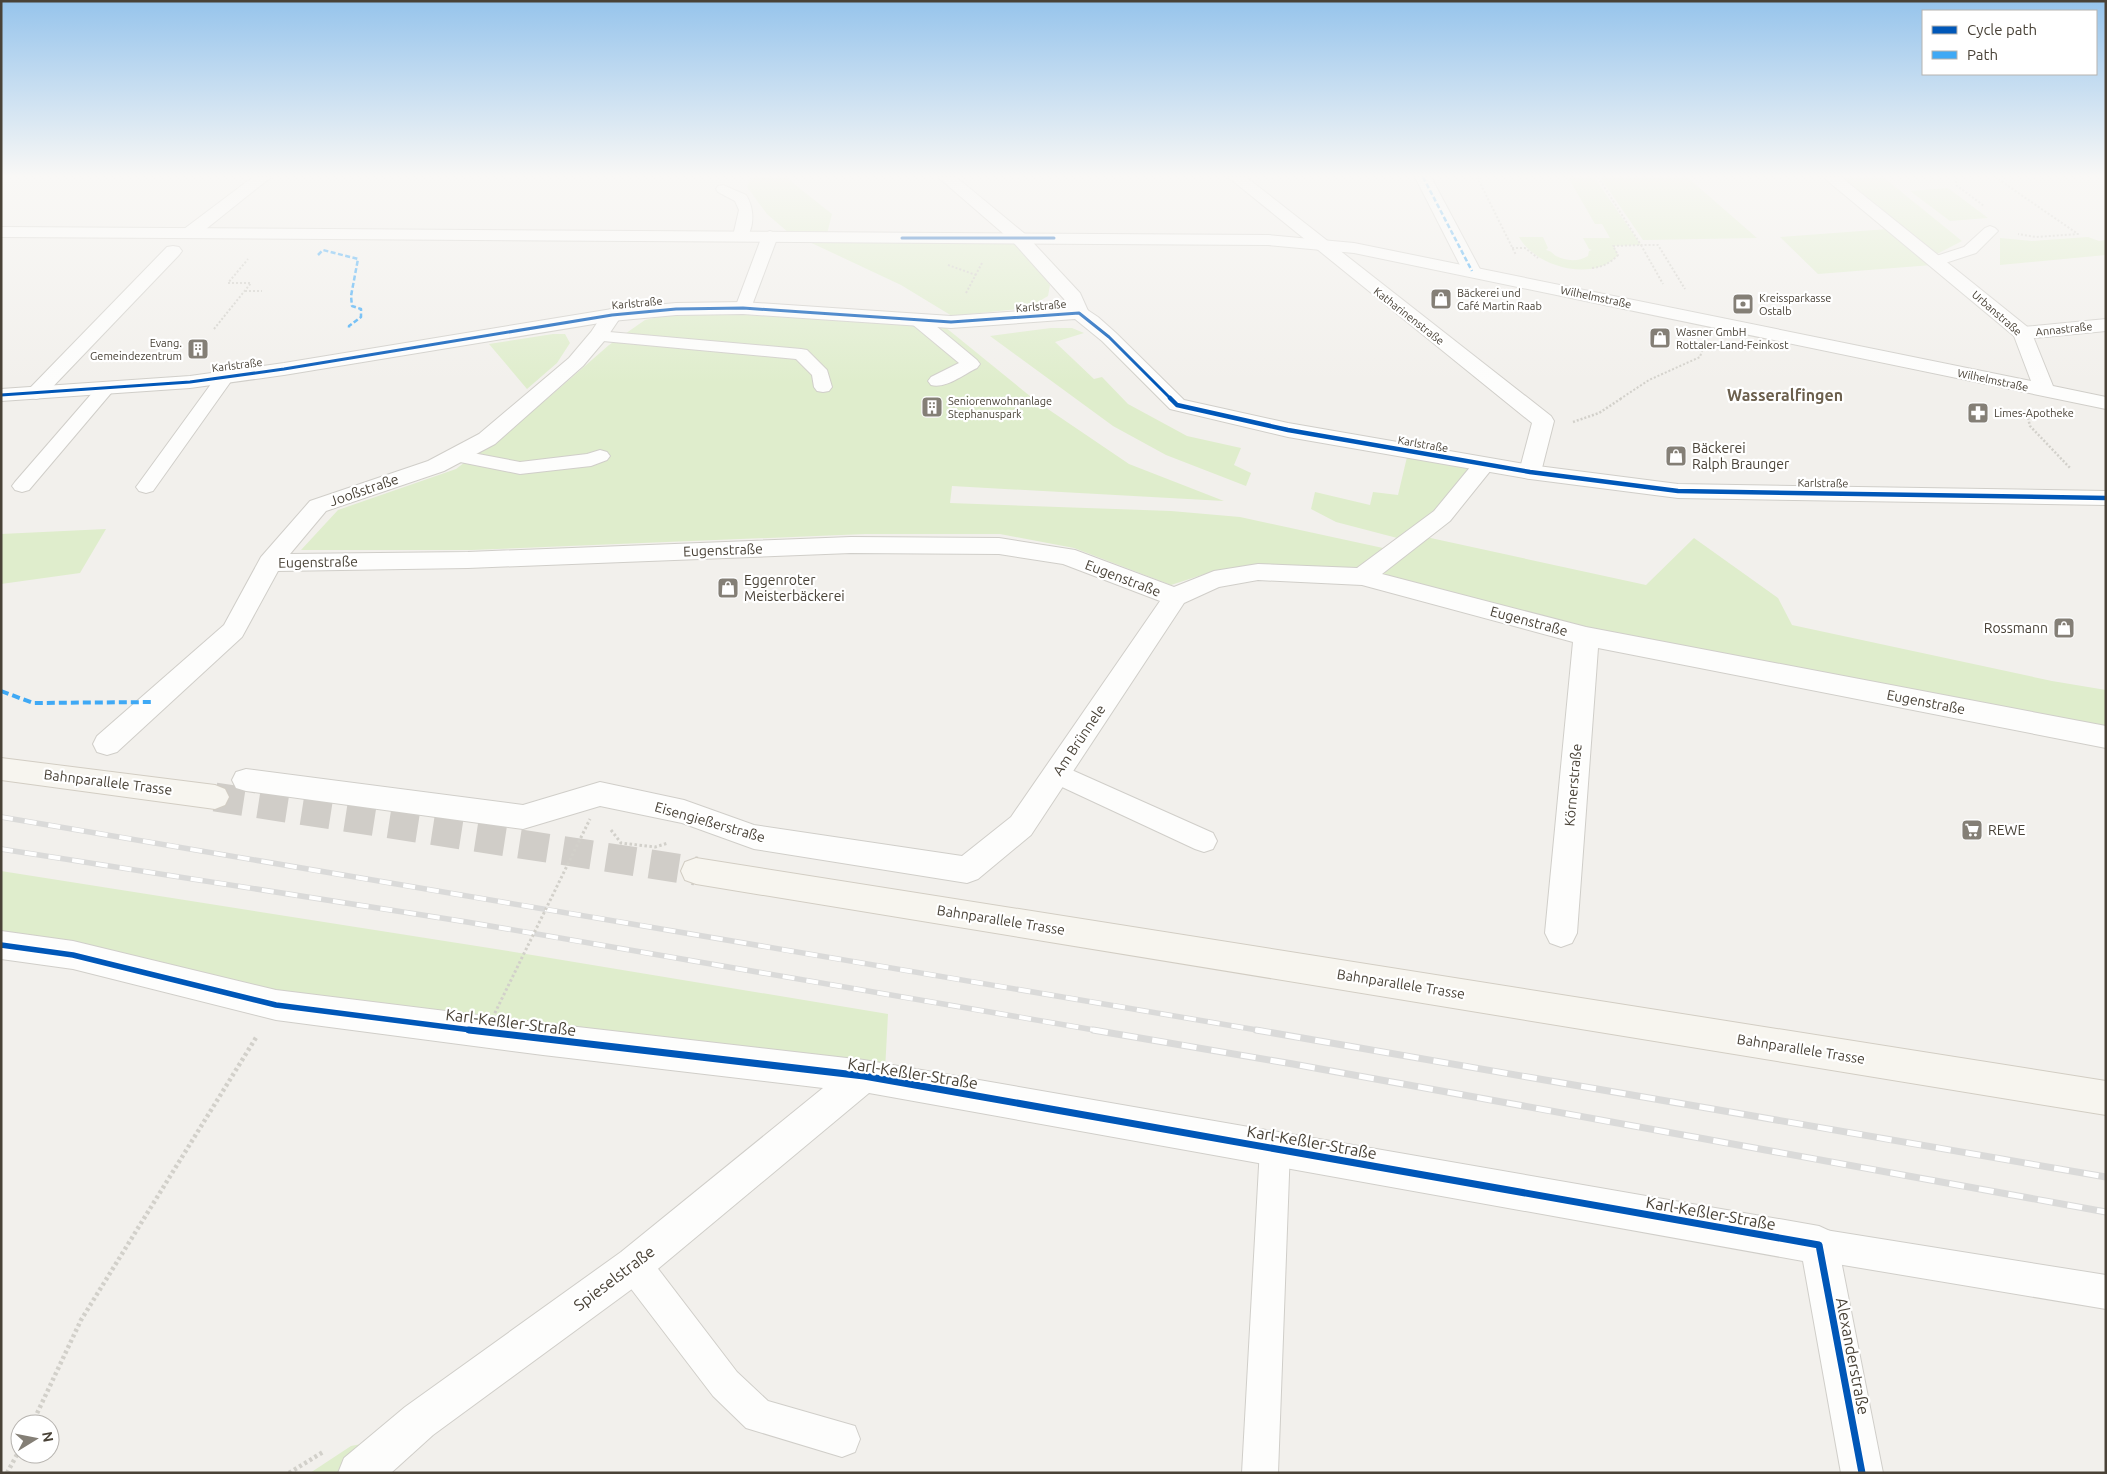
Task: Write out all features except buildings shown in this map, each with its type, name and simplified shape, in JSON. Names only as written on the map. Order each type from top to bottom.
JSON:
[{"type":"main road","name":"Bahnparallele Trasse","points":[[1,769],[215,797]]},
{"type":"main road","name":"Bahnparallele Trasse","points":[[696,870],[2106,1098]]},
{"type":"street","points":[[1027,246],[1074,297],[1079,313]]},
{"type":"street","name":"Katharinenstraße","points":[[1320,246],[1542,421],[1540,433]]},
{"type":"street","name":"Wilhelmstraße","points":[[1334,246],[1472,271],[2106,403]]},
{"type":"street","points":[[1459,246],[1472,271]]},
{"type":"street","name":"Urbanstraße","points":[[1917,246],[2023,333],[2046,391]]},
{"type":"street","points":[[36,393],[173,251]]},
{"type":"street","name":"Karlstraße","points":[[1,394],[106,388],[225,377],[612,315],[676,309],[743,308],[950,322],[990,321],[1079,313],[1108,337],[1176,405],[1267,426],[1530,472],[1678,491],[2102,498]]},
{"type":"street","name":"Jooßstraße","points":[[107,744],[234,631],[270,563],[318,506],[436,466],[487,439],[576,362],[598,336],[612,315]]},
{"type":"street","name":"Annastraße","points":[[2023,333],[2106,325]]},
{"type":"street","points":[[1530,472],[1540,433]]},
{"type":"street","points":[[1362,578],[1442,516],[1484,464]]},
{"type":"street","name":"Eugenstraße","points":[[270,563],[468,560],[851,545],[999,546],[1067,556],[1175,597],[1214,578],[1258,572],[1362,578],[1586,636],[2106,737]]},
{"type":"street","name":"Am Brünnele","points":[[968,870],[1021,826],[1175,597]]},
{"type":"street","name":"Körnerstraße","points":[[1561,933],[1586,636]]},
{"type":"street","name":"Eisengießerstraße","points":[[246,780],[523,817],[600,794],[684,812],[754,837],[968,870]]},
{"type":"street","name":"Karl-Keßler-Straße","points":[[1,944],[73,955],[276,1005],[864,1076],[1819,1245]]},
{"type":"street","name":"Spieselstraße","points":[[359,1473],[419,1421],[634,1265],[864,1076]]},
{"type":"street","name":"Alexanderstraße","points":[[1819,1245],[1862,1473]]},
{"type":"lane","points":[[743,308],[766,246]]},
{"type":"lane","points":[[1936,261],[1970,250],[1974,246]]},
{"type":"lane","points":[[918,320],[971,364],[937,381]]},
{"type":"lane","points":[[598,336],[802,354],[821,374],[823,387]]},
{"type":"lane","points":[[146,487],[225,377]]},
{"type":"lane","points":[[22,486],[106,388]]},
{"type":"lane","points":[[457,456],[520,468],[591,460],[600,456]]},
{"type":"lane","points":[[1056,773],[1204,841]]},
{"type":"lane","points":[[1260,1473],[1275,1148]]},
{"type":"lane","name":"Karl-Keßler-Straße","points":[[1819,1245],[2106,1292]]},
{"type":"lane","points":[[634,1265],[725,1384],[758,1416],[842,1439]]},
{"type":"path","points":[[214,329],[251,283],[228,283],[260,246]]},
{"type":"path","points":[[1511,246],[1512,248],[1525,248],[1544,261]]},
{"type":"path","points":[[1587,269],[1602,268],[1612,262],[1618,255],[1613,246],[1619,246]]},
{"type":"path","points":[[1641,246],[1667,290],[1689,295]]},
{"type":"path","points":[[1540,433],[1598,413],[1649,380],[1700,357],[1711,321],[1689,295],[1658,246]]},
{"type":"path","points":[[244,291],[262,291]]},
{"type":"path","points":[[2018,385],[2030,426],[2102,498]]},
{"type":"path","points":[[486,1031],[590,819]]},
{"type":"path","points":[[37,1414],[81,1320],[276,1005]]},
{"type":"green space","points":[[817,246],[1019,246],[1050,285],[1048,296],[1028,308],[952,316],[901,285]]},
{"type":"green space","points":[[1525,246],[1547,246],[1546,250],[1568,260],[1576,260],[1588,256],[1589,251],[1592,250],[1587,246],[1620,246],[1614,246],[1618,255],[1608,263],[1595,268],[1580,270],[1551,263]]},
{"type":"green space","points":[[1789,246],[1909,246],[1932,265],[1818,274]]},
{"type":"green space","points":[[1927,246],[1953,246],[1937,254]]},
{"type":"green space","points":[[2000,246],[2106,246],[2106,255],[2000,265]]},
{"type":"green space","points":[[672,314],[731,314],[945,327],[1036,401],[1129,464],[1224,501],[952,486],[950,503],[1171,511],[1240,517],[1383,548],[1355,571],[1259,564],[1214,571],[1171,585],[1074,548],[1000,534],[865,534],[472,550],[301,550],[338,510],[456,469],[547,399],[609,345],[645,320]]},
{"type":"green space","points":[[1051,328],[1072,328],[1084,333],[1055,342],[1094,379],[1102,377],[1128,404],[1187,436],[1241,448],[1234,465],[1251,473],[1246,486],[1166,455],[1113,426],[990,336]]},
{"type":"green space","points":[[553,334],[565,334],[570,343],[557,363],[527,389],[489,344]]},
{"type":"green space","points":[[1407,457],[1472,468],[1433,512],[1401,539],[1336,522],[1311,509],[1315,492],[1370,505],[1373,492],[1398,495]]},
{"type":"green space","points":[[106,529],[80,573],[1,584],[1,534]]},
{"type":"green space","points":[[1426,537],[1646,585],[1694,538],[1778,598],[1792,625],[2052,681],[2106,690],[2106,731],[1585,631],[1374,576]]},
{"type":"green space","points":[[1,871],[502,950],[888,1014],[885,1071],[281,996],[1,938]]},
{"type":"green space","points":[[382,1440],[344,1473],[310,1473],[351,1446]]},
{"type":"tunnel","points":[[215,797],[696,871]]},
{"type":"railway","points":[[1,817],[1263,1031]]},
{"type":"railway","points":[[1,849],[467,922],[1100,1031]]},
{"type":"railway","points":[[1093,1030],[1293,1064],[2106,1212]]},
{"type":"railway","points":[[1256,1030],[2106,1177]]},
{"type":"marked path","points":[[1459,246],[1472,271]]},
{"type":"marked path","points":[[318,255],[323,250],[358,259],[351,296],[352,306],[361,309],[361,317],[349,326],[349,329]]},
{"type":"marked path","points":[[1,691],[33,703],[154,702]]},
{"type":"cycle path","points":[[1,395],[190,382],[284,369],[612,315],[676,309],[743,308],[951,322],[1079,313],[1109,337],[1177,405],[1288,430],[1530,472],[1678,491],[2106,498]]},
{"type":"cycle path","points":[[1,945],[73,955],[276,1005],[543,1039],[864,1076],[1819,1245],[1862,1473]]},
{"type":"place","name":"Bäckerei und Café Martin Raab","points":[[1441,299]]},
{"type":"place","name":"Kreissparkasse Ostalb","points":[[1743,304]]},
{"type":"place","name":"Wasner GmbH Rottaler-Land-Feinkost","points":[[1660,338]]},
{"type":"place","name":"Evang. Gemeindezentrum","points":[[198,349]]},
{"type":"place","name":"Seniorenwohnanlage Stephanuspark","points":[[932,407]]},
{"type":"place","name":"Limes-Apotheke","points":[[1978,413]]},
{"type":"place","name":"Bäckerei Ralph Braunger","points":[[1676,456]]},
{"type":"place","name":"Eggenroter Meisterbäckerei","points":[[728,588]]},
{"type":"place","name":"Rossmann","points":[[2064,628]]},
{"type":"place","name":"REWE","points":[[1972,830]]},
{"type":"district","name":"Wasseralfingen","points":[[1785,395]]}]
